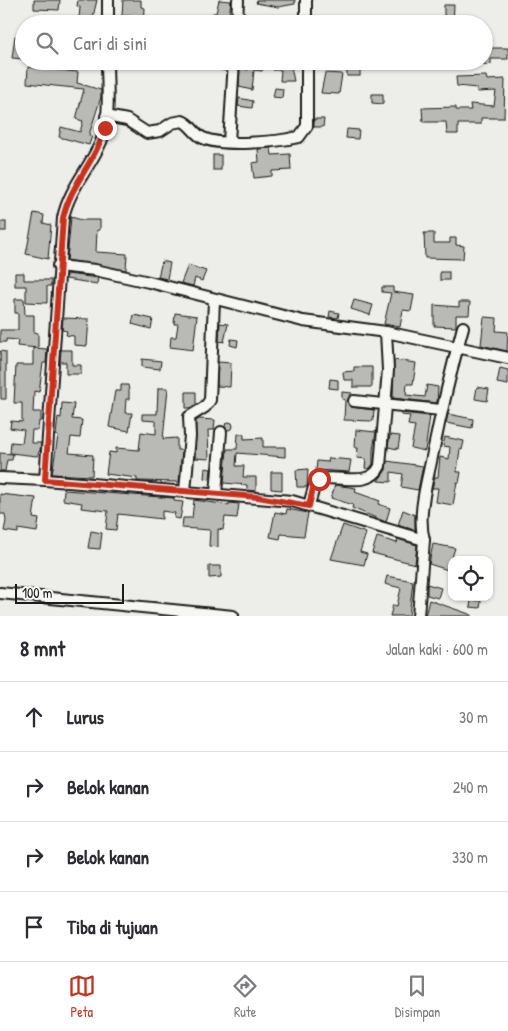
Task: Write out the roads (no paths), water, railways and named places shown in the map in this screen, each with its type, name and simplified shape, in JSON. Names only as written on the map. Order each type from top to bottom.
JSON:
[{"type":"street","points":[[108,0],[108,15]]},
{"type":"street","points":[[237,15],[238,0]]},
{"type":"street","points":[[306,0],[306,15]]},
{"type":"street","points":[[45,480],[58,266],[65,209],[76,183],[100,142],[106,116],[107,70]]},
{"type":"street","points":[[229,142],[233,70]]},
{"type":"street","points":[[106,116],[127,120],[148,133],[160,131],[172,123],[182,121],[201,138],[212,141],[290,139],[304,133],[307,126],[307,70]]},
{"type":"street","points":[[58,266],[96,270],[303,321],[457,347],[508,358]]},
{"type":"street","points":[[185,492],[190,436],[189,417],[205,407],[211,392],[214,300]]},
{"type":"street","points":[[418,616],[424,540],[422,532],[425,490],[441,410],[463,327]]},
{"type":"street","points":[[309,506],[314,484],[319,479],[362,479],[377,473],[380,466],[388,370],[386,336]]},
{"type":"street","points":[[354,401],[441,410]]},
{"type":"street","points":[[216,494],[221,432]]},
{"type":"street","points":[[0,478],[287,500],[424,540]]},
{"type":"street","points":[[0,593],[233,616]]}]
